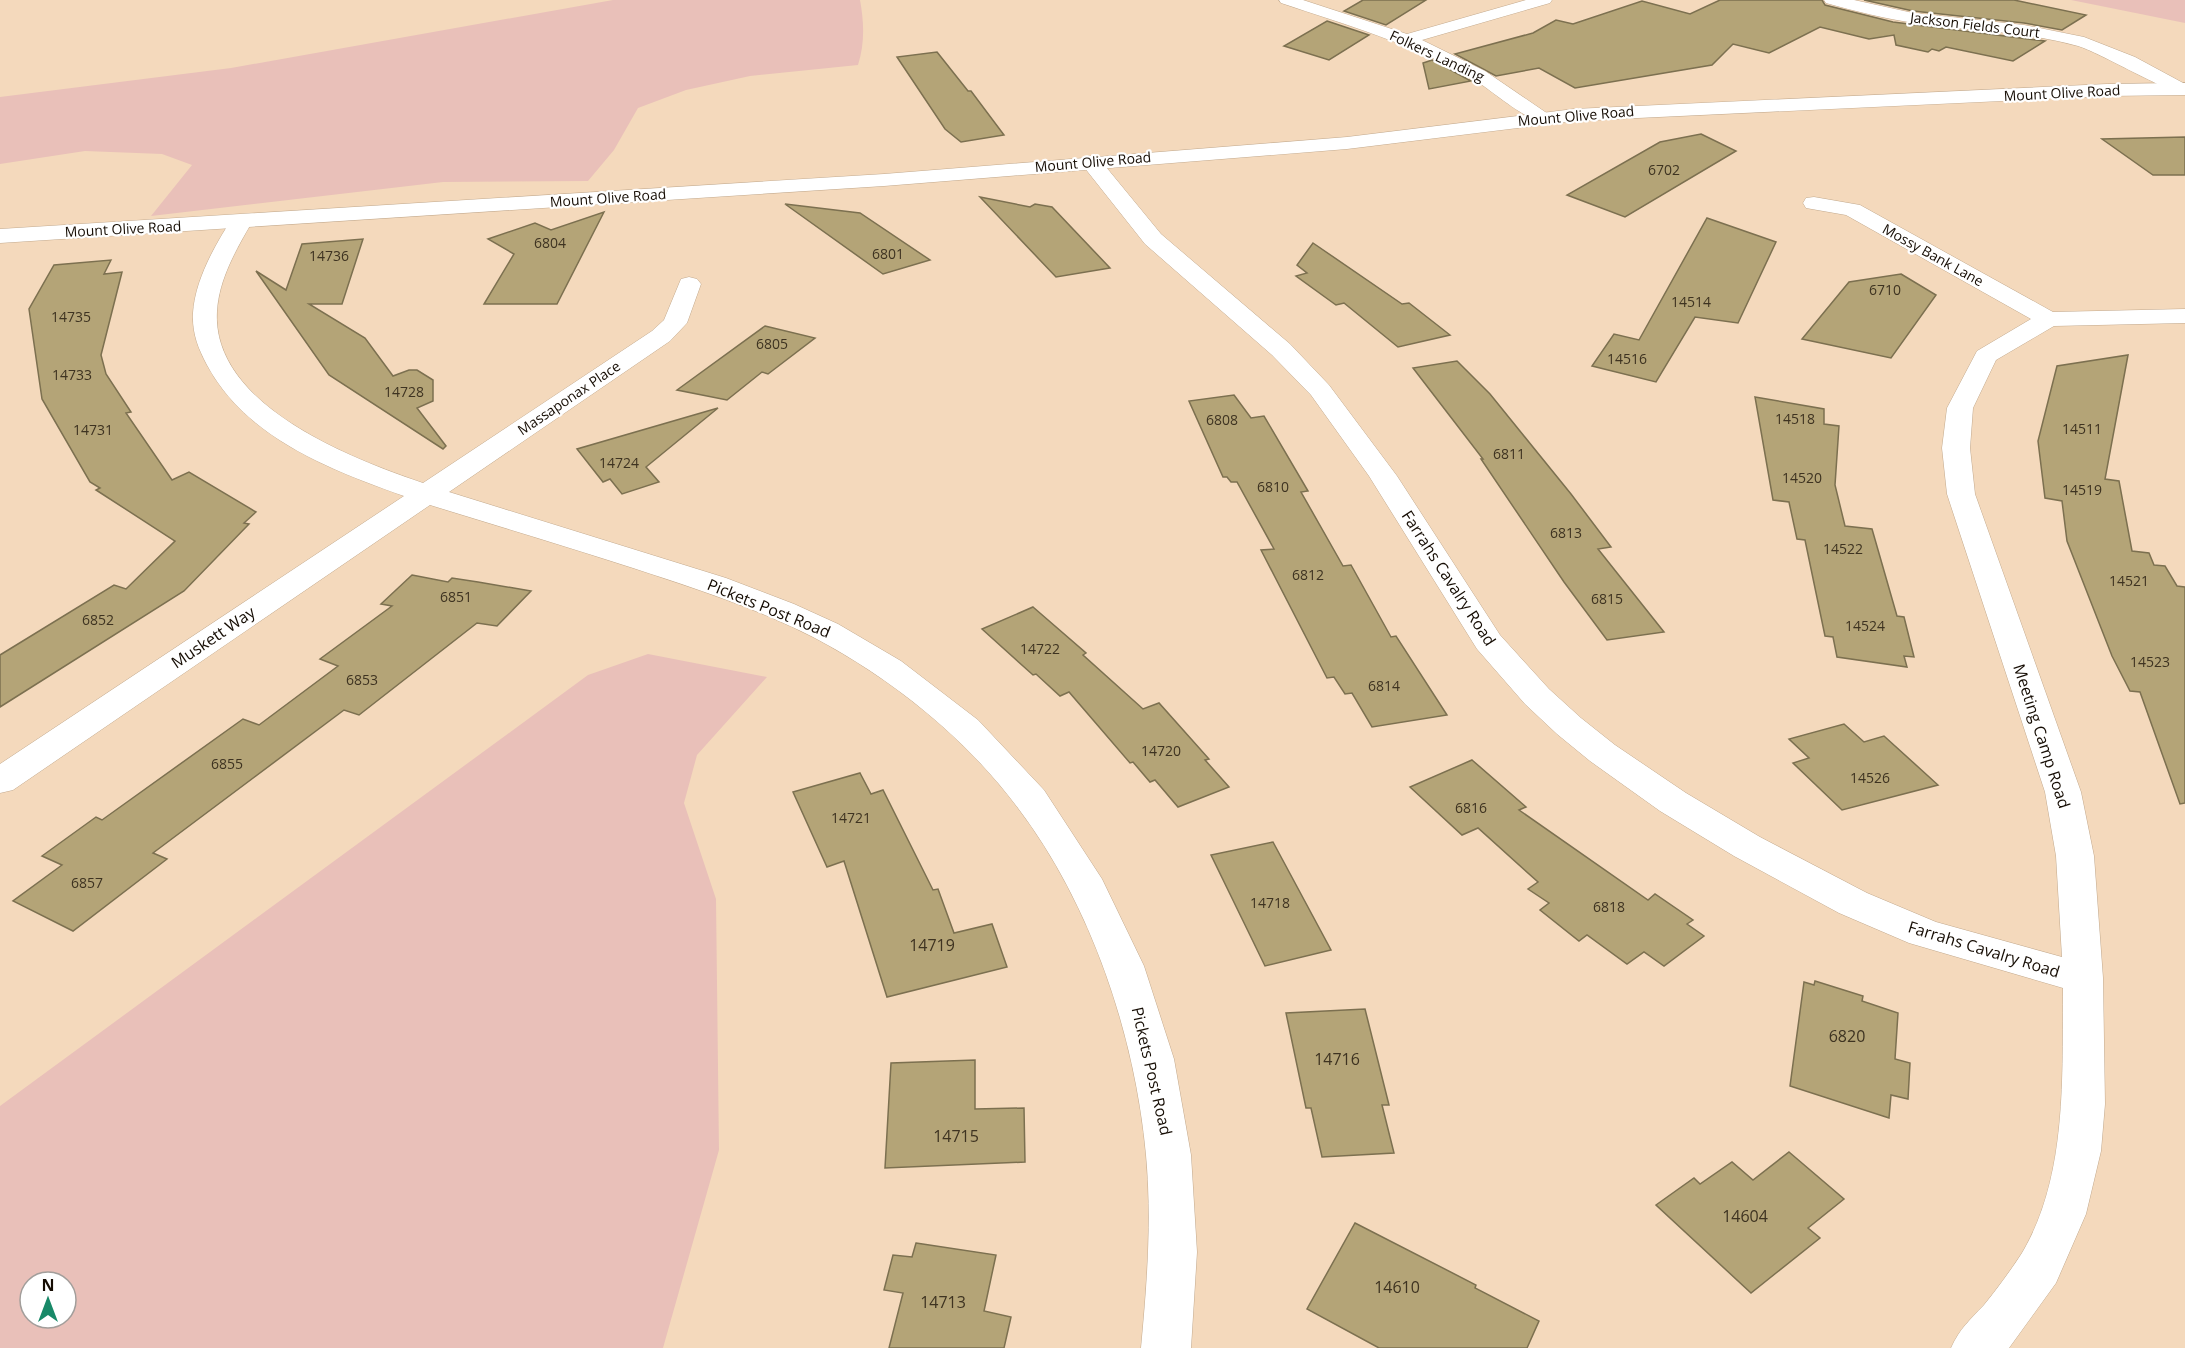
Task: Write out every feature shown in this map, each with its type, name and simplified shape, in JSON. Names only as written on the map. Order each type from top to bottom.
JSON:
[{"type":"street","name":"Folkers Landing","points":[[1287,0],[1407,39],[1479,75],[1544,117]]},
{"type":"street","points":[[1407,39],[1544,0]]},
{"type":"street","name":"Jackson Fields Court","points":[[1832,0],[1913,18],[2024,30],[2084,42],[2129,61],[2183,89]]},
{"type":"street","name":"Mount Olive Road","points":[[0,236],[828,184],[1347,143],[1544,117],[1688,108],[2107,90],[2183,89]]},
{"type":"street","name":"Farrahs Cavalry Road","points":[[1090,162],[1116,188],[1132,215],[1152,238],[1265,334],[1319,388],[1374,461],[1475,622],[1507,664],[1549,707],[1593,745],[1644,784],[1710,827],[1840,897],[1921,932],[2083,978]]},
{"type":"street","name":"Mossy Bank Lane","points":[[1814,203],[1852,210],[2049,319]]},
{"type":"street","name":"Pickets Post Road","points":[[241,222],[216,268],[206,296],[205,330],[218,367],[249,405],[291,436],[326,455],[392,483],[717,585],[787,612],[838,637],[891,669],[937,702],[985,745],[1037,805],[1076,863],[1119,949],[1146,1031],[1167,1134],[1173,1229],[1166,1348]]},
{"type":"street","name":"Massaponax Place","points":[[426,494],[661,336],[675,323],[689,284]]},
{"type":"street","name":"Meeting Camp Road","points":[[1977,1348],[2002,1320],[2039,1268],[2063,1214],[2079,1151],[2083,1104],[2083,978],[2075,856],[2063,792],[1962,494],[1956,448],[1960,408],[1986,356],[2049,319],[2185,316]]},
{"type":"street","name":"Muskett Way","points":[[0,781],[426,494]]},
{"type":"shaded area","points":[[613,0],[860,0],[862,49],[858,65],[750,76],[686,90],[638,108],[614,150],[588,181],[443,182],[151,216],[192,165],[162,154],[85,151],[0,164],[0,97],[231,68]]},
{"type":"shaded area","points":[[2071,0],[2185,0],[2185,23]]},
{"type":"shaded area","points":[[648,654],[767,677],[697,755],[684,803],[716,899],[719,1150],[663,1348],[0,1348],[0,1106],[588,675]]},
{"type":"building","points":[[1363,0],[1426,0],[1386,25],[1344,11]]},
{"type":"building","points":[[1720,0],[1822,0],[1825,5],[1893,22],[2045,41],[2013,61],[1946,47],[1939,51],[1932,49],[1928,52],[1896,45],[1894,35],[1869,39],[1820,27],[1769,53],[1733,44],[1712,65],[1575,88],[1539,68],[1496,76],[1455,54],[1533,33],[1556,20],[1573,24],[1642,1],[1690,14]]},
{"type":"building","points":[[1864,0],[2014,0],[2086,15],[2062,30],[2024,23],[1913,11]]},
{"type":"building","points":[[1327,21],[1369,35],[1329,60],[1284,46]]},
{"type":"building","points":[[937,52],[968,91],[971,91],[1004,135],[961,142],[945,129],[897,57]]},
{"type":"building","points":[[1432,60],[1471,81],[1429,89],[1423,63]]},
{"type":"building","points":[[1701,134],[1736,151],[1625,217],[1567,195],[1660,142]]},
{"type":"building","points":[[2185,137],[2185,175],[2153,175],[2102,139]]},
{"type":"building","points":[[980,197],[1030,207],[1035,204],[1052,207],[1110,268],[1056,277]]},
{"type":"building","points":[[785,204],[860,213],[930,260],[883,274]]},
{"type":"building","points":[[604,212],[557,304],[484,304],[514,254],[488,239],[535,223],[551,230]]},
{"type":"building","points":[[1707,218],[1776,242],[1738,323],[1695,317],[1656,382],[1592,366],[1614,334],[1639,340]]},
{"type":"building","points":[[363,239],[342,304],[309,304],[365,338],[393,376],[409,370],[417,370],[433,380],[433,401],[417,408],[446,446],[443,449],[329,375],[256,271],[286,290],[302,244]]},
{"type":"building","points":[[1313,243],[1402,304],[1409,303],[1450,335],[1398,347],[1344,303],[1336,305],[1296,276],[1307,273],[1297,265]]},
{"type":"building","points":[[111,260],[104,274],[122,272],[101,355],[106,374],[131,412],[126,413],[172,480],[189,472],[256,512],[244,523],[249,524],[184,591],[0,707],[0,655],[114,585],[126,589],[175,541],[96,490],[100,488],[90,482],[42,399],[29,309],[54,265]]},
{"type":"building","points":[[1901,274],[1936,295],[1891,358],[1802,339],[1849,282]]},
{"type":"building","points":[[765,326],[815,338],[768,374],[762,372],[727,400],[677,390]]},
{"type":"building","points":[[2128,355],[2105,479],[2119,481],[2132,551],[2149,553],[2154,565],[2165,566],[2177,586],[2185,587],[2185,803],[2180,804],[2140,692],[2130,691],[2112,656],[2067,541],[2062,501],[2045,498],[2038,441],[2057,366]]},
{"type":"building","points":[[1457,361],[1490,394],[1571,494],[1611,547],[1598,549],[1664,632],[1607,640],[1564,582],[1481,459],[1483,459],[1413,368]]},
{"type":"building","points":[[1234,395],[1251,418],[1264,416],[1308,491],[1301,492],[1343,566],[1351,565],[1391,637],[1396,636],[1447,715],[1372,727],[1352,693],[1345,694],[1334,677],[1327,678],[1261,550],[1274,549],[1237,482],[1231,482],[1227,477],[1223,477],[1189,401]]},
{"type":"building","points":[[1755,397],[1824,409],[1824,424],[1839,426],[1835,485],[1845,526],[1872,529],[1897,616],[1904,617],[1914,657],[1904,656],[1907,667],[1837,657],[1833,637],[1825,636],[1805,540],[1797,539],[1789,502],[1773,500]]},
{"type":"building","points":[[718,408],[646,467],[659,482],[622,494],[610,479],[603,482],[577,449]]},
{"type":"building","points":[[412,575],[448,582],[452,578],[531,591],[497,626],[477,623],[359,715],[344,710],[153,853],[167,859],[73,931],[13,901],[62,865],[42,856],[96,817],[102,820],[243,719],[259,725],[338,666],[320,659],[392,606],[381,604]]},
{"type":"building","points":[[1033,607],[1086,653],[1083,655],[1143,709],[1159,703],[1209,759],[1205,760],[1229,787],[1178,807],[1155,780],[1150,782],[1133,762],[1130,763],[1069,692],[1060,696],[982,629]]},
{"type":"building","points":[[1844,724],[1864,742],[1884,736],[1938,785],[1842,810],[1793,763],[1809,758],[1789,739]]},
{"type":"building","points":[[1472,760],[1526,807],[1519,810],[1648,900],[1655,894],[1693,920],[1687,924],[1704,936],[1664,966],[1644,952],[1627,964],[1587,935],[1579,941],[1540,910],[1549,903],[1528,889],[1538,882],[1478,828],[1462,835],[1410,787]]},
{"type":"building","points":[[860,773],[871,794],[883,790],[933,890],[938,889],[954,933],[992,924],[1007,967],[887,997],[844,861],[827,867],[793,792]]},
{"type":"building","points":[[1273,842],[1331,950],[1265,966],[1211,855]]},
{"type":"building","points":[[1815,981],[1863,996],[1862,1001],[1898,1013],[1895,1059],[1910,1063],[1908,1099],[1891,1095],[1889,1118],[1790,1086],[1804,982],[1814,985]]},
{"type":"building","points":[[1365,1009],[1389,1105],[1382,1105],[1394,1153],[1322,1157],[1311,1108],[1306,1108],[1286,1013]]},
{"type":"building","points":[[975,1060],[975,1109],[1024,1108],[1025,1162],[885,1168],[891,1063]]},
{"type":"building","points":[[1789,1152],[1844,1199],[1808,1228],[1820,1238],[1751,1293],[1656,1205],[1694,1178],[1700,1184],[1732,1162],[1753,1180]]},
{"type":"building","points":[[1355,1223],[1476,1285],[1475,1288],[1539,1321],[1527,1348],[1379,1348],[1307,1309]]},
{"type":"building","points":[[916,1243],[996,1255],[984,1311],[1011,1317],[1004,1348],[889,1348],[903,1293],[884,1290],[893,1255],[912,1257]]}]
